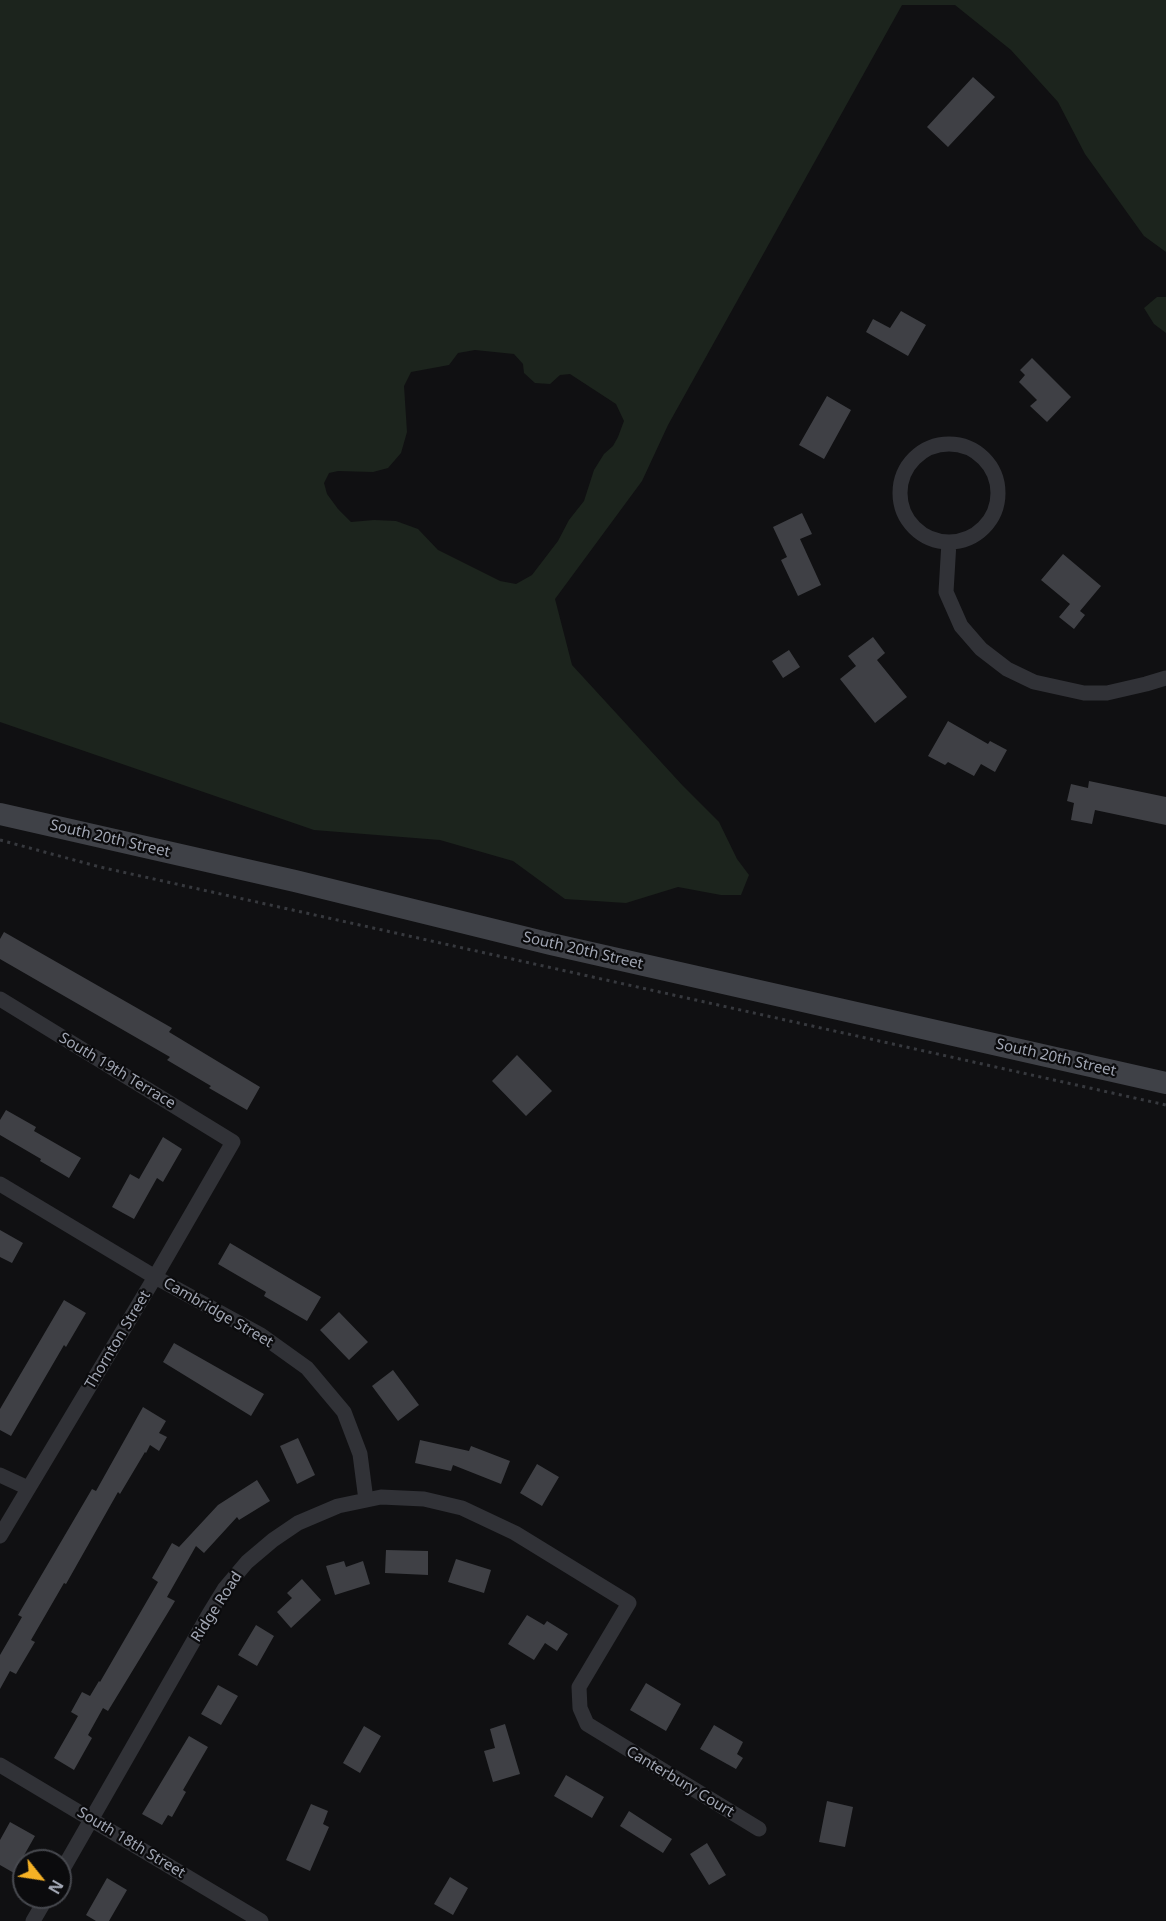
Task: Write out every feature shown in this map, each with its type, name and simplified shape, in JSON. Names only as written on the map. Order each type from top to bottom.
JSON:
[{"type":"main road","name":"South 20th Street","points":[[0,814],[295,881],[562,946],[1166,1083]]},
{"type":"street","points":[[954,443],[981,454],[990,464],[999,492],[997,506],[991,519],[982,530],[970,538],[949,542],[927,537],[914,528],[905,515],[900,486],[905,471],[914,459],[940,444],[954,443]]},
{"type":"street","points":[[949,542],[946,592],[960,626],[981,649],[1007,669],[1034,682],[1084,693],[1107,693],[1166,678]]},
{"type":"street","name":"South 19th Terrace","points":[[0,999],[233,1142]]},
{"type":"street","name":"Thornton Street","points":[[0,1536],[233,1142]]},
{"type":"street","name":"Cambridge Street","points":[[0,1184],[155,1277],[261,1335],[307,1368],[344,1412],[360,1454],[366,1500]]},
{"type":"street","points":[[0,1475],[28,1488]]},
{"type":"street","name":"Ridge Road","points":[[72,1853],[225,1588],[247,1562],[273,1540],[298,1523],[338,1506],[381,1497],[424,1499],[462,1508],[516,1533],[628,1604],[579,1687],[580,1708],[587,1724],[602,1734]]},
{"type":"street","name":"Canterbury Court","points":[[602,1734],[759,1829]]},
{"type":"street","name":"South 18th Street","points":[[0,1765],[261,1921]]},
{"type":"path","points":[[0,840],[100,867],[1166,1105]]},
{"type":"shaded area","points":[[0,0],[1166,0],[1166,252],[1144,236],[1085,154],[1058,102],[1011,50],[955,5],[902,5],[668,425],[642,481],[555,599],[572,665],[719,822],[737,859],[749,875],[741,895],[721,895],[678,887],[626,903],[565,899],[513,861],[440,840],[314,830],[0,722]],"holes":[[[475,350],[514,354],[523,364],[524,373],[535,383],[550,384],[560,375],[570,374],[616,404],[624,421],[613,446],[604,454],[594,470],[584,501],[532,575],[516,584],[500,581],[438,550],[418,529],[396,521],[351,522],[338,509],[327,494],[324,483],[329,473],[373,472],[388,468],[401,453],[407,432],[404,386],[411,372],[449,365],[458,353]]]},
{"type":"shaded area","points":[[1157,297],[1166,297],[1166,333],[1154,324],[1144,308]]},
{"type":"building","points":[[973,77],[995,97],[948,147],[927,127]]},
{"type":"building","points":[[901,311],[926,325],[908,356],[866,332],[873,319],[890,328]]},
{"type":"building","points":[[1032,358],[1071,397],[1047,422],[1030,406],[1037,400],[1019,382],[1025,375],[1020,370]]},
{"type":"building","points":[[827,396],[851,410],[824,459],[799,445]]},
{"type":"building","points":[[802,513],[812,534],[800,539],[821,585],[798,596],[781,560],[787,557],[773,527]]},
{"type":"building","points":[[1063,554],[1101,586],[1080,611],[1085,615],[1074,629],[1059,617],[1070,604],[1041,580]]},
{"type":"building","points":[[873,637],[885,653],[877,660],[907,697],[875,723],[840,679],[856,666],[848,656]]},
{"type":"building","points":[[789,650],[800,667],[783,678],[772,661]]},
{"type":"building","points":[[948,721],[988,744],[990,741],[1007,750],[995,772],[981,764],[974,776],[948,762],[945,765],[928,756]]},
{"type":"building","points":[[1089,781],[1166,797],[1166,825],[1095,810],[1092,824],[1071,820],[1074,803],[1067,801],[1071,784],[1088,788]]},
{"type":"building","points":[[4,932],[172,1028],[169,1032],[260,1087],[247,1110],[167,1060],[170,1057],[0,959],[0,939]]},
{"type":"building","points":[[517,1055],[552,1091],[526,1116],[492,1081]]},
{"type":"building","points":[[6,1110],[36,1127],[34,1131],[81,1158],[69,1178],[0,1135],[0,1120]]},
{"type":"building","points":[[163,1137],[182,1149],[163,1182],[157,1178],[134,1219],[112,1207],[130,1174],[139,1179]]},
{"type":"building","points":[[0,1230],[23,1243],[12,1263],[0,1257]]},
{"type":"building","points":[[230,1243],[321,1297],[307,1321],[264,1296],[266,1292],[218,1264]]},
{"type":"building","points":[[64,1300],[86,1313],[66,1347],[64,1345],[11,1436],[0,1430],[0,1409]]},
{"type":"building","points":[[339,1312],[368,1342],[349,1360],[320,1330]]},
{"type":"building","points":[[174,1343],[264,1394],[251,1416],[163,1362]]},
{"type":"building","points":[[393,1370],[419,1405],[398,1421],[372,1386]]},
{"type":"building","points":[[143,1407],[166,1421],[159,1433],[167,1437],[159,1451],[150,1445],[120,1494],[118,1492],[31,1640],[35,1642],[16,1674],[10,1671],[0,1689],[0,1655],[22,1617],[18,1615],[92,1489],[96,1491]]},
{"type":"building","points":[[298,1438],[315,1475],[297,1484],[280,1446]]},
{"type":"building","points":[[420,1440],[469,1451],[471,1446],[510,1461],[501,1484],[453,1465],[451,1471],[415,1463]]},
{"type":"building","points":[[537,1464],[559,1477],[542,1506],[520,1493]]},
{"type":"building","points":[[257,1480],[270,1501],[239,1520],[237,1517],[204,1553],[196,1546],[167,1597],[175,1601],[108,1711],[103,1708],[88,1735],[92,1738],[74,1770],[54,1758],[78,1716],[71,1712],[82,1692],[90,1696],[100,1682],[158,1582],[152,1578],[172,1543],[179,1547],[218,1505]]},
{"type":"building","points":[[386,1550],[428,1551],[428,1575],[385,1573]]},
{"type":"building","points":[[456,1559],[491,1570],[484,1593],[448,1582]]},
{"type":"building","points":[[344,1561],[346,1567],[363,1561],[370,1584],[335,1595],[326,1566]]},
{"type":"building","points":[[302,1579],[321,1600],[291,1628],[277,1612],[292,1598],[287,1593]]},
{"type":"building","points":[[527,1615],[544,1625],[547,1621],[568,1634],[557,1651],[545,1643],[534,1660],[508,1644]]},
{"type":"building","points":[[256,1625],[274,1636],[257,1666],[238,1655]]},
{"type":"building","points":[[646,1683],[681,1704],[666,1731],[630,1710]]},
{"type":"building","points":[[218,1685],[238,1696],[221,1725],[201,1714]]},
{"type":"building","points":[[505,1724],[520,1774],[493,1782],[484,1751],[495,1748],[490,1729]]},
{"type":"building","points":[[714,1725],[743,1742],[737,1754],[743,1758],[736,1769],[700,1749]]},
{"type":"building","points":[[364,1726],[381,1736],[360,1773],[343,1763]]},
{"type":"building","points":[[189,1736],[208,1747],[183,1790],[186,1792],[172,1817],[168,1815],[162,1825],[142,1814]]},
{"type":"building","points":[[566,1775],[604,1797],[592,1818],[554,1796]]},
{"type":"building","points":[[827,1801],[853,1807],[845,1847],[819,1842]]},
{"type":"building","points":[[311,1804],[328,1811],[323,1824],[329,1827],[310,1871],[286,1860]]},
{"type":"building","points":[[629,1811],[672,1839],[663,1853],[620,1826]]},
{"type":"building","points":[[10,1822],[35,1836],[28,1849],[12,1849],[12,1872],[0,1865],[0,1840]]},
{"type":"building","points":[[707,1843],[726,1875],[709,1885],[690,1854]]},
{"type":"building","points":[[450,1877],[468,1888],[453,1915],[434,1904]]},
{"type":"building","points":[[107,1878],[127,1890],[109,1921],[96,1921],[86,1915]]}]
